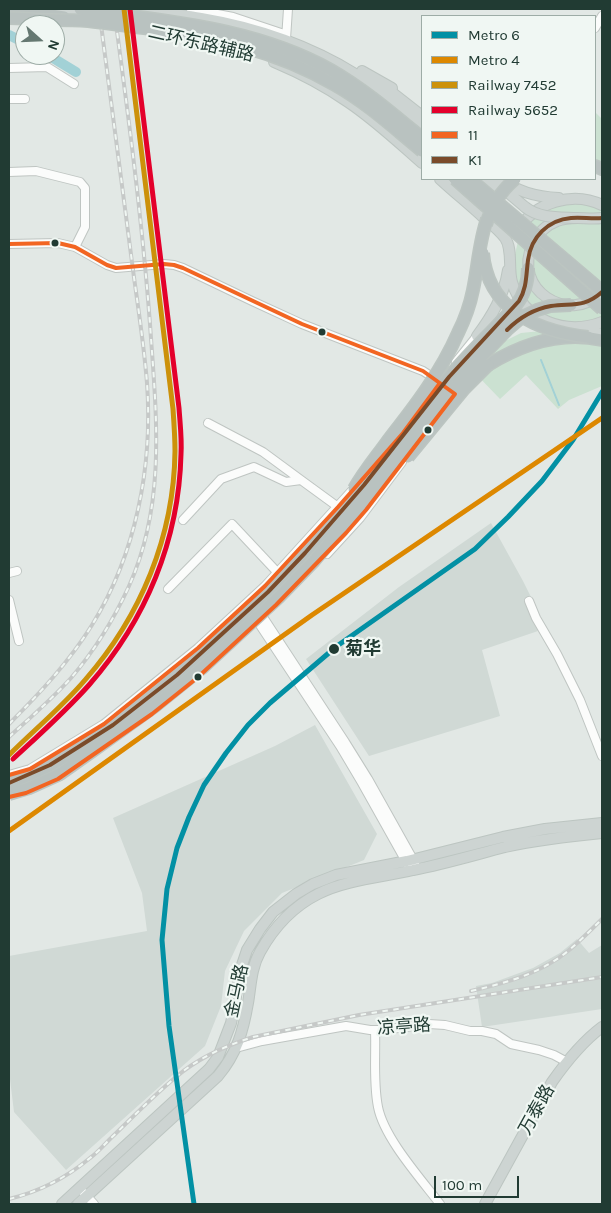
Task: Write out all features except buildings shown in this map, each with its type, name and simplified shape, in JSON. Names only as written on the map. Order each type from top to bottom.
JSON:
[{"type":"highway","points":[[12,9],[204,37],[245,46],[282,59],[322,77],[350,94],[421,150]]},
{"type":"highway","points":[[77,9],[218,29],[248,36],[281,48],[320,64],[346,79],[421,137]]},
{"type":"highway","points":[[9,18],[86,21]]},
{"type":"highway","points":[[455,180],[602,309]]},
{"type":"highway","points":[[470,180],[602,292]]},
{"type":"highway","points":[[332,532],[368,466],[420,398],[451,350],[473,291],[487,219],[500,194],[514,180]]},
{"type":"highway","points":[[487,219],[483,239],[484,263],[491,284],[501,299],[516,313],[534,323],[561,332],[602,340]]},
{"type":"highway","points":[[9,796],[60,774],[155,706],[202,668],[279,597],[314,561],[332,532],[449,377],[516,305],[526,286],[528,268]]},
{"type":"highway","points":[[332,532],[393,465],[442,402],[508,329],[522,317],[537,310],[550,306],[571,305]]},
{"type":"highway","points":[[9,783],[50,766],[113,725],[177,675],[268,592],[305,553],[332,532],[415,449],[464,389],[488,366],[515,350],[530,344],[562,337],[588,337]]},
{"type":"main road","points":[[47,9],[192,25],[227,32],[256,42],[281,63],[298,73]]},
{"type":"main road","points":[[118,9],[193,17],[240,31],[281,48],[342,66],[365,80],[421,126]]},
{"type":"main road","name":"二环东路辅路","points":[[9,12],[204,40],[262,58],[324,86],[349,102],[421,162]]},
{"type":"main road","points":[[227,32],[240,31],[286,36],[324,50],[405,96],[421,107]]},
{"type":"main road","points":[[286,36],[367,92],[421,137]]},
{"type":"main road","points":[[358,69],[421,115]]},
{"type":"main road","points":[[441,180],[508,242],[512,282],[516,292],[527,308],[550,323],[602,334]]},
{"type":"main road","points":[[470,180],[602,298]]},
{"type":"main road","points":[[480,180],[602,287]]},
{"type":"main road","points":[[500,180],[525,207],[534,213],[550,217],[602,218]]},
{"type":"main road","points":[[501,180],[516,189],[532,195],[547,198],[574,198],[592,201],[602,206]]},
{"type":"main road","points":[[477,336],[492,315],[501,296],[506,280],[511,247],[520,226],[545,206],[560,200],[602,196]]},
{"type":"main road","points":[[602,228],[593,222],[578,218],[562,219],[548,225],[542,230],[531,248],[528,268],[530,280],[541,294],[552,301],[564,305],[584,304],[602,292]]},
{"type":"main road","points":[[495,345],[512,330],[526,324],[540,322],[568,327],[585,327],[602,322]]},
{"type":"main road","name":"金马路","points":[[78,1204],[91,1200],[218,1076],[229,1062],[240,1041],[252,975],[259,954],[283,919],[304,902],[319,893],[340,885],[504,837],[545,829],[602,823]]},
{"type":"main road","name":"金马路","points":[[62,1204],[209,1069],[218,1057],[231,1023],[239,974],[247,950],[273,912],[296,894],[313,884],[336,875],[412,865],[547,839],[602,833]]},
{"type":"main road","name":"万泰路","points":[[485,1204],[552,1082],[581,1045],[602,1026]]},
{"type":"main road","name":"万泰路","points":[[492,1204],[555,1084],[579,1054],[602,1032]]},
{"type":"street","name":"二环东路辅路","points":[[191,9],[242,20],[286,36]]},
{"type":"street","points":[[286,36],[288,9]]},
{"type":"street","points":[[9,68],[48,67],[74,84]]},
{"type":"street","points":[[9,99],[25,99]]},
{"type":"street","points":[[9,172],[36,171],[80,182],[85,188],[84,226],[75,247]]},
{"type":"street","points":[[9,244],[58,243],[75,247],[116,268],[164,264],[183,268],[302,324],[423,371],[455,394]]},
{"type":"street","points":[[9,775],[30,769],[104,724],[198,648],[248,602],[278,573],[397,440],[477,336]]},
{"type":"street","points":[[9,796],[26,792],[58,779],[86,761],[152,714],[197,678],[276,606],[353,526],[495,345]]},
{"type":"street","points":[[208,423],[264,452],[338,506]]},
{"type":"street","points":[[183,520],[221,479],[254,466],[286,482],[301,480]]},
{"type":"street","points":[[168,589],[232,524],[278,573]]},
{"type":"street","points":[[9,600],[19,641]]},
{"type":"street","points":[[528,601],[580,700],[602,756]]},
{"type":"street","points":[[248,602],[345,742],[368,779],[412,865]]},
{"type":"street","name":"凉亭路","points":[[236,1048],[346,1026],[375,1030],[429,1024],[496,1034],[511,1044],[539,1050],[566,1062]]},
{"type":"street","points":[[375,1030],[378,1108],[386,1128],[403,1156],[440,1204]]},
{"type":"street","points":[[79,1188],[91,1200]]},
{"type":"shaded area","points":[[491,523],[531,597],[525,602],[538,631],[482,650],[500,716],[369,756],[306,659],[399,587]]},
{"type":"shaded area","points":[[315,725],[377,834],[364,860],[282,893],[244,931],[225,971],[221,1006],[205,1046],[66,1170],[14,1112],[9,1071],[9,956],[147,931],[142,893],[113,818],[275,746]]},
{"type":"shaded area","points":[[577,939],[589,953],[602,945],[602,1009],[482,1027],[476,986],[492,983],[533,968],[560,953]]},
{"type":"green space","points":[[596,113],[602,119],[602,162],[596,161]]},
{"type":"green space","points":[[579,202],[602,209],[602,317],[590,322],[561,323],[536,310],[523,296],[515,278],[514,259],[522,232],[534,217],[551,207]]},
{"type":"green space","points":[[551,330],[602,337],[602,386],[569,400],[558,409],[526,375],[500,399],[474,372],[505,341],[521,333]]},
{"type":"waterway","points":[[9,35],[15,38]]},
{"type":"waterway","points":[[64,65],[76,72]]},
{"type":"waterway","points":[[541,360],[559,405]]},
{"type":"railway","points":[[9,724],[43,689],[74,652],[107,598],[120,569],[130,539],[144,477],[148,414],[146,369],[99,9]]},
{"type":"railway","points":[[9,737],[71,678],[96,645],[110,622],[129,586],[141,554],[149,522],[154,489],[156,456],[155,390],[147,284],[114,9]]},
{"type":"railway","points":[[471,991],[522,977],[546,966],[568,951],[602,919]]},
{"type":"railway","points":[[9,1199],[41,1188],[71,1172],[95,1154],[150,1100],[184,1070],[212,1053],[232,1044],[253,1037],[359,1015],[602,977]]},
{"type":"metro line","name":"6","points":[[194,1204],[169,1026],[162,940],[167,889],[177,848],[204,785],[248,725],[270,703],[337,646],[475,549],[508,517],[542,481],[573,440],[602,392]]},
{"type":"metro line","name":"4","points":[[9,831],[312,615],[602,418]]},
{"type":"rail line","name":"7452","points":[[9,755],[76,690],[105,655],[123,629],[151,573],[161,544],[173,483],[175,451],[173,409],[124,9]]},
{"type":"rail line","name":"5652","points":[[13,759],[62,714],[89,685],[127,634],[143,606],[156,577],[174,517],[179,486],[181,448],[179,408],[130,9]]},
{"type":"transit line","name":"K1","points":[[9,783],[50,765],[113,725],[177,675],[268,592],[364,485],[449,377],[519,301],[525,286],[530,252],[542,231],[563,219],[602,218]]},
{"type":"transit line","name":"11","points":[[9,244],[58,243],[75,247],[116,268],[164,264],[183,268],[302,324],[423,371],[455,394],[366,510],[346,533],[276,605],[197,678],[152,714],[58,779],[26,793],[9,797]]},
{"type":"transit line","name":"K1","points":[[507,330],[522,318],[539,309],[583,303],[602,292]]},
{"type":"transit line","name":"11","points":[[9,775],[30,769],[104,724],[198,648],[265,586],[338,507],[403,433],[440,383]]},
{"type":"place","name":"菊华","points":[[334,649]]}]
